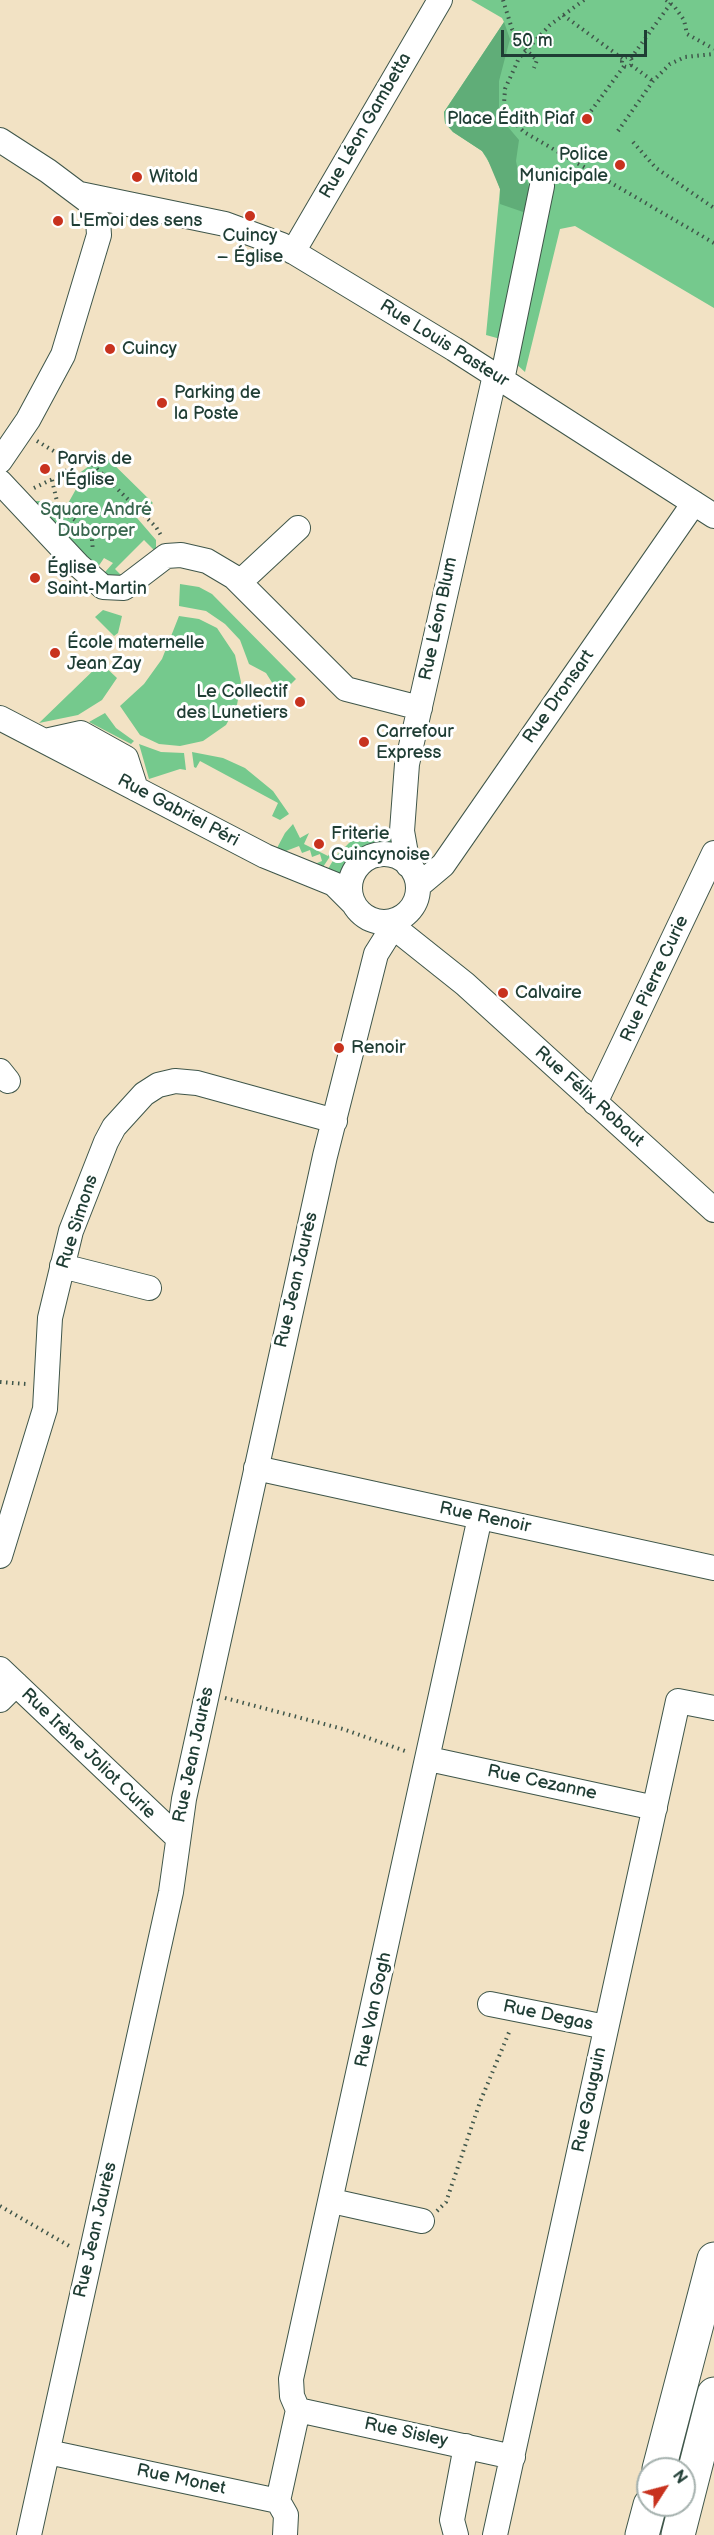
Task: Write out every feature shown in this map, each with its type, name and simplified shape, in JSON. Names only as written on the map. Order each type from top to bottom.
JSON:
[{"type":"highway","points":[[662,2457],[714,2259]]},
{"type":"highway","points":[[678,2535],[714,2394]]},
{"type":"highway","points":[[642,2535],[647,2517]]},
{"type":"street","name":"Rue Léon Gambetta","points":[[293,252],[440,0]]},
{"type":"street","points":[[0,140],[80,194],[92,207],[98,220],[98,245],[63,355],[21,432],[0,460]]},
{"type":"street","name":"Rue Léon Blum","points":[[391,905],[403,847],[407,764],[542,186]]},
{"type":"street","name":"Rue Louis Pasteur","points":[[80,194],[248,231],[293,252],[498,377],[714,516]]},
{"type":"street","name":"Rue Louis Pasteur","points":[[98,245],[107,229],[117,218],[132,212],[156,209]]},
{"type":"street","points":[[0,482],[78,565],[103,587],[124,588],[157,560],[176,555],[207,561],[240,582],[346,689],[420,708]]},
{"type":"street","name":"Rue Dronsart","points":[[391,905],[443,865],[694,503]]},
{"type":"street","points":[[240,582],[298,528]]},
{"type":"street","name":"Rue Gabriel Péri","points":[[0,718],[265,856],[391,905]]},
{"type":"street","name":"Rue Pierre Curie","points":[[595,1103],[714,853]]},
{"type":"street","name":"Rue Félix Robaut","points":[[391,905],[422,949],[465,984],[714,1210]]},
{"type":"street","name":"Rue Félix Robaut","points":[[391,905],[426,935],[465,984]]},
{"type":"street","name":"Rue Jean Jaurès","points":[[29,2535],[171,1892],[177,1838],[256,1468],[369,976],[370,942],[391,905]]},
{"type":"street","points":[[369,976],[386,959],[398,952],[410,948],[422,949]]},
{"type":"street","name":"Rue Simons","points":[[0,1557],[7,1512],[45,1409],[49,1327],[62,1266],[71,1232],[110,1134],[150,1089],[175,1081],[196,1083],[335,1121]]},
{"type":"street","points":[[62,1266],[149,1288]]},
{"type":"street","name":"Rue Renoir","points":[[256,1468],[714,1568]]},
{"type":"street","name":"Rue Van Gogh","points":[[278,2501],[298,2410],[292,2396],[291,2379],[429,1759],[480,1517]]},
{"type":"street","name":"Rue Irène Joliot Curie","points":[[5,1685],[177,1838]]},
{"type":"street","name":"Rue Gauguin","points":[[495,2535],[678,1701],[714,1708]]},
{"type":"street","name":"Rue Cezanne","points":[[429,1759],[655,1808]]},
{"type":"street","name":"Rue Degas","points":[[490,2004],[606,2028]]},
{"type":"street","points":[[332,2201],[422,2221]]},
{"type":"street","name":"Rue Sisley","points":[[298,2410],[513,2457]]},
{"type":"street","points":[[456,2535],[452,2520],[466,2446]]},
{"type":"street","name":"Rue Monet","points":[[48,2452],[278,2501]]},
{"type":"street","points":[[278,2501],[286,2515],[285,2535]]},
{"type":"path","points":[[503,0],[512,29],[525,49],[537,60],[534,68]]},
{"type":"path","points":[[584,0],[563,15],[525,49],[511,72],[505,89],[504,104],[510,118],[524,132],[714,243]]},
{"type":"path","points":[[666,0],[684,20],[687,34],[714,49]]},
{"type":"path","points":[[631,65],[631,58],[671,3]]},
{"type":"path","points":[[563,15],[622,59],[624,66]]},
{"type":"path","points":[[618,131],[653,81],[670,64],[685,57],[714,54]]},
{"type":"path","points":[[622,59],[631,58]]},
{"type":"path","points":[[591,111],[624,66],[631,65],[653,81]]},
{"type":"path","points":[[633,142],[656,168],[714,208]]},
{"type":"path","points":[[21,432],[75,464]]},
{"type":"path","points":[[18,500],[23,491],[52,480],[75,464],[91,463],[156,527]]},
{"type":"path","points":[[52,480],[59,504]]},
{"type":"path","points":[[207,1694],[342,1729],[429,1759]]},
{"type":"path","points":[[422,2221],[433,2215],[446,2202],[480,2102],[518,2009]]},
{"type":"path","points":[[0,2206],[90,2258]]},
{"type":"green space","points":[[471,0],[714,0],[714,308],[575,226],[560,229],[525,372],[515,363],[515,343],[486,335],[500,189],[493,169],[482,151],[453,132],[445,123],[444,112],[504,22],[502,18]]},
{"type":"green space","points":[[504,22],[510,39],[499,81],[499,108],[508,127],[519,140],[516,161],[518,171],[527,181],[531,195],[529,214],[500,204],[500,189],[487,158],[482,151],[453,132],[445,123],[444,112]]},
{"type":"green space","name":"Square André Duborper","points":[[98,449],[153,503],[137,518],[156,540],[156,552],[144,540],[115,569],[127,581],[99,579],[113,563],[104,558],[98,567],[88,565],[26,501],[49,501],[66,507],[80,482],[74,477],[89,466]]},
{"type":"green space","points":[[180,584],[199,587],[212,594],[296,679],[280,695],[266,673],[249,664],[240,640],[225,624],[206,611],[179,606]]},
{"type":"green space","points":[[103,610],[122,616],[118,633],[114,636],[95,617]]},
{"type":"green space","points":[[179,616],[199,619],[217,628],[235,655],[241,682],[237,705],[226,725],[203,741],[180,746],[159,744],[140,735],[120,706],[144,684],[162,659]]},
{"type":"green space","points":[[101,663],[117,678],[102,700],[78,715],[39,723]]},
{"type":"green space","points":[[105,713],[116,728],[134,741],[131,744],[89,722]]},
{"type":"green space","points":[[139,744],[161,752],[184,753],[186,770],[180,769],[149,779]]},
{"type":"green space","points":[[192,752],[223,758],[245,768],[273,791],[289,814],[280,820],[272,816],[278,803],[200,761],[196,768],[194,767]]},
{"type":"green space","points":[[293,824],[300,838],[309,833],[304,844],[328,856],[334,845],[337,846],[323,867],[310,866],[322,861],[320,854],[312,857],[310,850],[302,853],[299,846],[278,854],[277,848]]},
{"type":"green space","points":[[385,830],[395,833],[392,844],[376,844],[364,848],[349,860],[339,874],[328,869],[335,857],[349,843],[362,835]]},
{"type":"place","name":"Place Édith Piaf","points":[[587,119]]},
{"type":"place","name":"Police Municipale","points":[[620,165]]},
{"type":"place","name":"Witold","points":[[137,177]]},
{"type":"place","name":"Cuincy – Église","points":[[250,216]]},
{"type":"place","name":"L'Emoi des sens","points":[[58,221]]},
{"type":"place","name":"Cuincy","points":[[110,349]]},
{"type":"place","name":"Parking de la Poste","points":[[162,403]]},
{"type":"place","name":"Parvis de l'Église","points":[[45,469]]},
{"type":"place","name":"Église Saint-Martin","points":[[35,578]]},
{"type":"place","name":"École maternelle Jean Zay","points":[[55,653]]},
{"type":"place","name":"Le Collectif des Lunetiers","points":[[300,702]]},
{"type":"place","name":"Carrefour Express","points":[[364,742]]},
{"type":"place","name":"Friterie Cuincynoise","points":[[319,844]]},
{"type":"place","name":"Calvaire","points":[[503,993]]},
{"type":"place","name":"Renoir","points":[[339,1048]]}]
